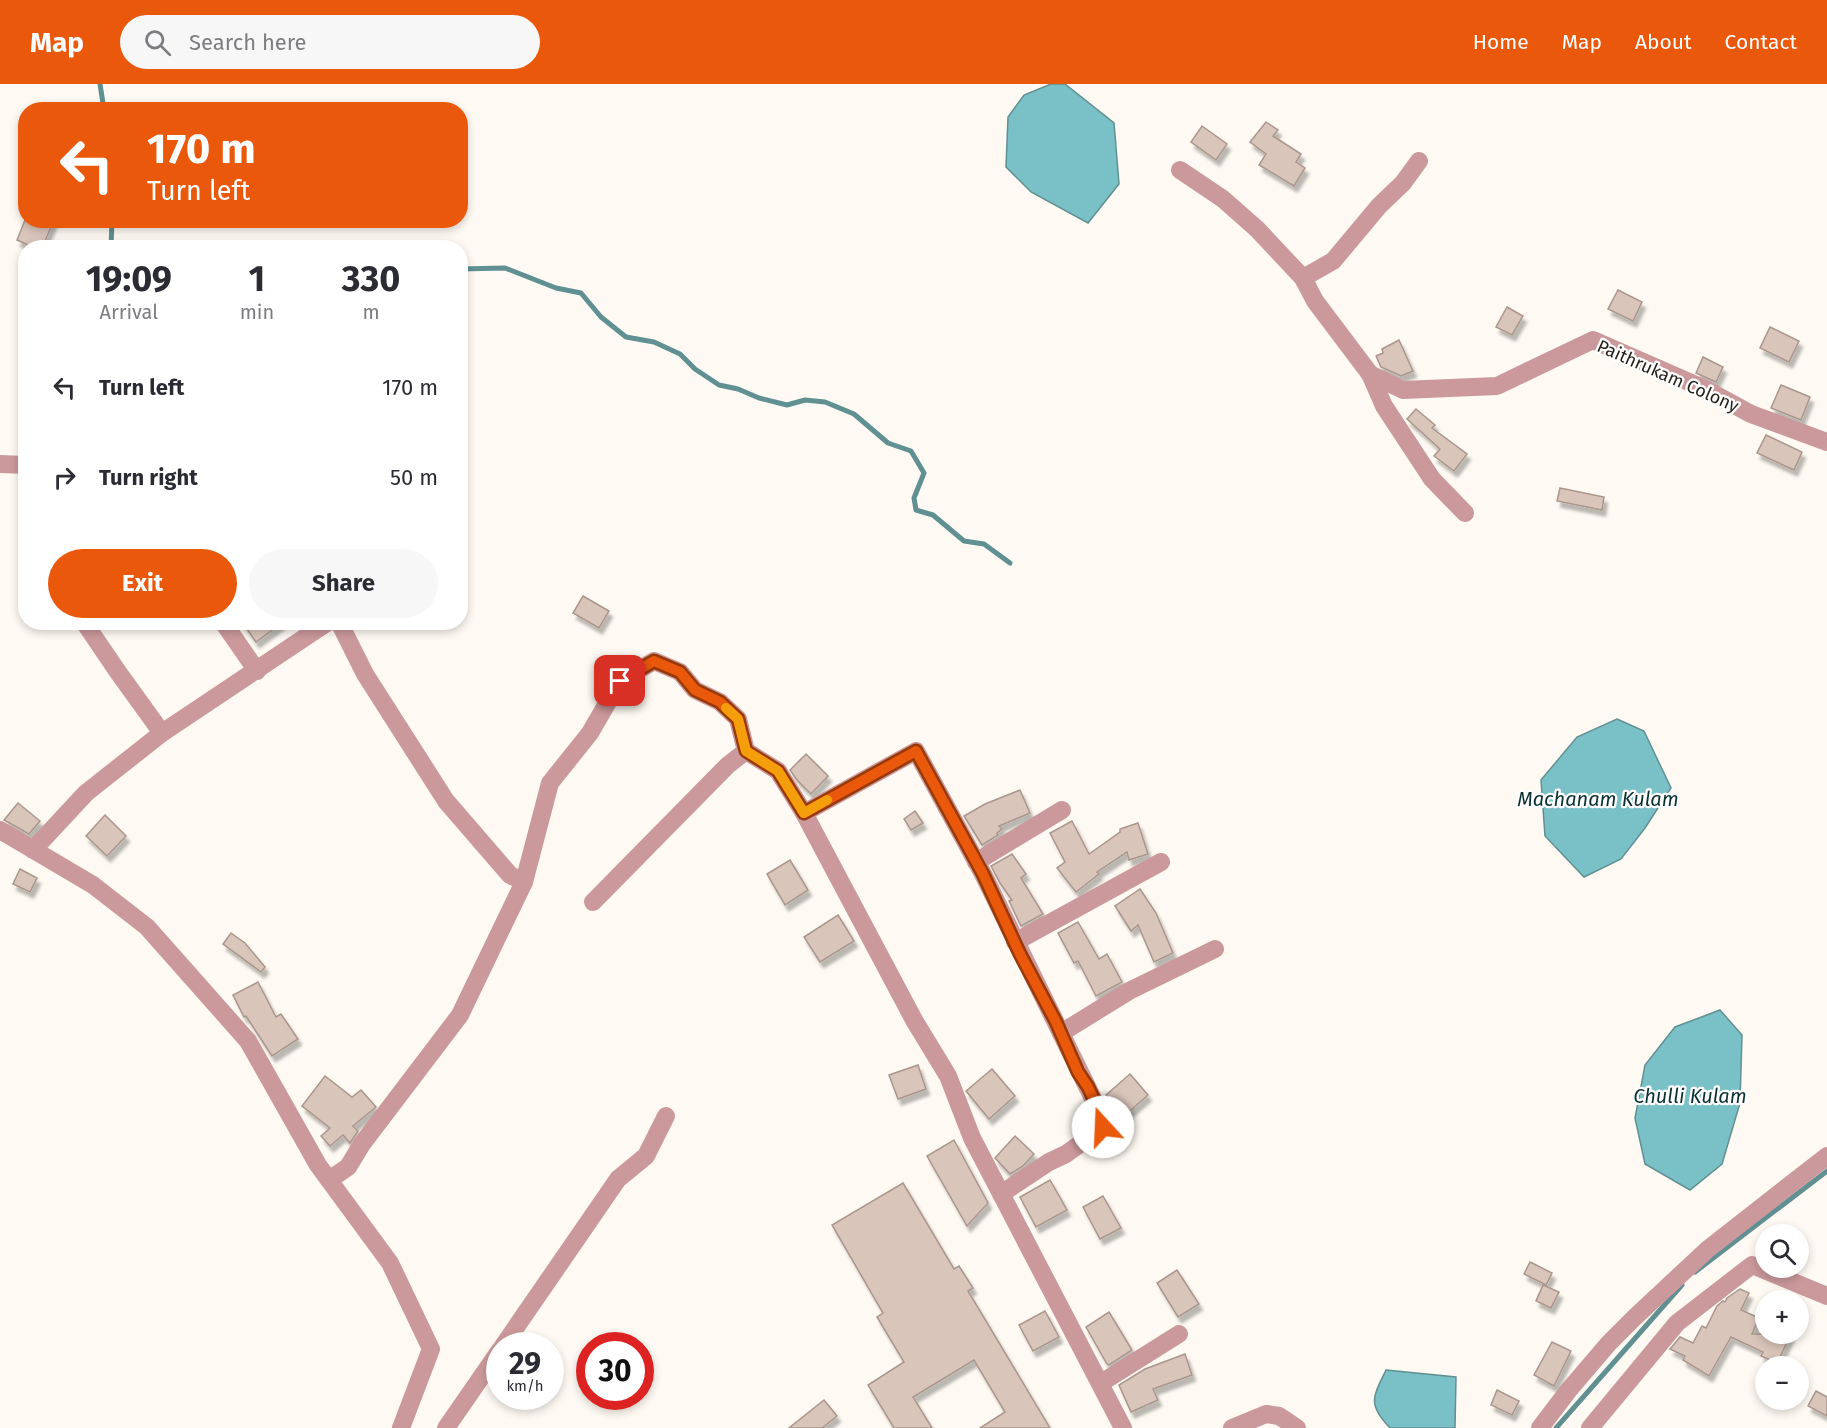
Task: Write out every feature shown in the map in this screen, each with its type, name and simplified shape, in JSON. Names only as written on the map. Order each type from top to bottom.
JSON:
[{"type":"street","points":[[1303,278],[1333,261],[1378,206],[1403,183],[1419,161]]},
{"type":"street","name":"Paithrukam Colony","points":[[1180,170],[1223,199],[1257,229],[1303,278],[1315,301],[1370,374],[1403,390],[1497,386],[1593,340],[1705,389],[1751,414],[1827,442]]},
{"type":"street","points":[[1370,374],[1384,406],[1432,479],[1466,513]]},
{"type":"street","points":[[1384,406],[1403,390]]},
{"type":"street","points":[[0,464],[18,465]]},
{"type":"street","points":[[89,630],[162,733]]},
{"type":"street","points":[[229,630],[257,671]]},
{"type":"street","points":[[33,850],[87,793],[162,733],[316,630]]},
{"type":"street","points":[[343,630],[365,674],[446,801],[510,875],[524,882]]},
{"type":"street","points":[[329,1180],[348,1167],[362,1144],[460,1015],[524,882],[550,783],[590,733],[620,681],[654,661],[680,672],[695,690],[720,702],[738,719],[746,751],[778,771],[804,813],[914,1020],[948,1077],[972,1138],[1123,1428]]},
{"type":"street","points":[[592,902],[728,765],[746,751]]},
{"type":"street","points":[[804,813],[916,751],[976,862],[1078,1072],[1088,1087],[1102,1117],[1103,1127],[1066,1154],[1049,1162],[1001,1194]]},
{"type":"street","points":[[976,862],[1062,810]]},
{"type":"street","points":[[0,830],[93,885],[147,927],[248,1041],[318,1165],[390,1263],[431,1349],[401,1428]]},
{"type":"street","points":[[1015,942],[1161,862]]},
{"type":"street","points":[[1061,1033],[1129,991],[1215,949]]},
{"type":"street","points":[[513,1332],[618,1179],[646,1156],[666,1116]]},
{"type":"street","points":[[1540,1428],[1609,1343],[1634,1318],[1708,1249],[1827,1156]]},
{"type":"street","points":[[1590,1428],[1677,1323],[1752,1265],[1827,1296]]},
{"type":"street","points":[[1101,1383],[1179,1334]]},
{"type":"street","points":[[446,1428],[486,1370]]},
{"type":"street","points":[[1232,1428],[1266,1414],[1279,1416],[1294,1426]]},
{"type":"water","points":[[1051,84],[1065,84],[1114,123],[1119,184],[1088,223],[1031,192],[1006,167],[1008,117],[1024,95]]},
{"type":"water","name":"Machanam Kulam","points":[[1617,719],[1644,731],[1671,788],[1621,859],[1584,877],[1545,836],[1541,780],[1577,737]]},
{"type":"water","name":"Chulli Kulam","points":[[1720,1010],[1742,1035],[1740,1103],[1722,1164],[1690,1190],[1645,1164],[1635,1118],[1645,1065],[1675,1027]]},
{"type":"water","points":[[1386,1370],[1456,1377],[1455,1428],[1390,1428],[1378,1413],[1374,1400]]},
{"type":"building","points":[[1266,122],[1278,130],[1273,136],[1301,154],[1296,162],[1305,168],[1294,186],[1259,165],[1266,154],[1250,142]]},
{"type":"building","points":[[1202,126],[1227,144],[1216,160],[1191,142]]},
{"type":"building","points":[[22,228],[51,228],[45,240],[17,240]]},
{"type":"building","points":[[1618,290],[1642,302],[1633,321],[1608,309]]},
{"type":"building","points":[[1507,307],[1523,316],[1512,335],[1496,327]]},
{"type":"building","points":[[1770,327],[1799,341],[1789,362],[1760,348]]},
{"type":"building","points":[[1399,340],[1413,371],[1401,376],[1381,367],[1376,356],[1383,353],[1382,349]]},
{"type":"building","points":[[1703,357],[1723,367],[1716,382],[1696,373]]},
{"type":"building","points":[[1781,385],[1810,397],[1801,420],[1771,408]]},
{"type":"building","points":[[1416,409],[1435,425],[1432,428],[1467,454],[1454,471],[1434,456],[1440,449],[1407,419]]},
{"type":"building","points":[[1766,435],[1802,452],[1794,470],[1757,453]]},
{"type":"building","points":[[1560,488],[1604,497],[1602,510],[1557,501]]},
{"type":"building","points":[[583,596],[609,611],[599,628],[573,613]]},
{"type":"building","points":[[248,630],[272,630],[256,642]]},
{"type":"building","points":[[806,754],[828,776],[811,794],[790,770]]},
{"type":"building","points":[[1020,790],[1030,813],[999,826],[1002,829],[997,833],[998,835],[982,845],[964,816],[985,804]]},
{"type":"building","points":[[18,803],[40,821],[29,834],[4,820]]},
{"type":"building","points":[[915,811],[923,823],[911,830],[904,819]]},
{"type":"building","points":[[105,815],[126,836],[107,856],[86,836]]},
{"type":"building","points":[[1072,821],[1089,854],[1120,832],[1120,829],[1138,823],[1148,854],[1129,860],[1127,852],[1097,872],[1099,874],[1076,892],[1057,868],[1065,862],[1050,833]]},
{"type":"building","points":[[1012,854],[1026,874],[1021,878],[1043,914],[1021,926],[1009,901],[1012,900],[991,866]]},
{"type":"building","points":[[790,860],[808,890],[785,905],[767,874]]},
{"type":"building","points":[[20,869],[37,878],[30,892],[13,884]]},
{"type":"building","points":[[1140,889],[1156,913],[1173,953],[1154,962],[1138,925],[1131,931],[1115,906]]},
{"type":"building","points":[[838,915],[854,941],[820,962],[804,937]]},
{"type":"building","points":[[1078,922],[1099,959],[1107,954],[1122,982],[1096,996],[1078,961],[1074,963],[1058,933]]},
{"type":"building","points":[[231,933],[245,943],[265,967],[261,972],[223,944]]},
{"type":"building","points":[[258,982],[276,1017],[281,1014],[298,1039],[272,1056],[246,1016],[244,1017],[233,995]]},
{"type":"building","points":[[918,1065],[926,1089],[898,1099],[889,1075]]},
{"type":"building","points":[[992,1069],[1015,1096],[989,1119],[966,1091]]},
{"type":"building","points":[[1130,1074],[1148,1095],[1124,1116],[1106,1095]]},
{"type":"building","points":[[325,1076],[352,1097],[361,1090],[376,1107],[353,1126],[358,1131],[350,1143],[343,1135],[330,1146],[321,1136],[330,1128],[302,1106]]},
{"type":"building","points":[[1015,1136],[1034,1154],[1023,1166],[1010,1174],[995,1158]]},
{"type":"building","points":[[954,1140],[988,1203],[967,1226],[927,1156]]},
{"type":"building","points":[[1050,1180],[1067,1210],[1036,1227],[1020,1197]]},
{"type":"building","points":[[903,1183],[954,1269],[959,1266],[973,1288],[968,1291],[1050,1428],[980,1428],[1005,1412],[974,1360],[913,1397],[932,1428],[894,1428],[868,1385],[904,1362],[877,1317],[883,1313],[832,1225]]},
{"type":"building","points":[[1103,1196],[1121,1228],[1100,1239],[1083,1207]]},
{"type":"building","points":[[1530,1262],[1552,1273],[1546,1285],[1524,1274]]},
{"type":"building","points":[[1177,1270],[1199,1304],[1178,1317],[1157,1283]]},
{"type":"building","points":[[1543,1285],[1559,1292],[1551,1308],[1536,1301]]},
{"type":"building","points":[[1740,1289],[1749,1293],[1741,1310],[1755,1316],[1755,1327],[1752,1334],[1755,1334],[1755,1344],[1786,1344],[1780,1356],[1761,1356],[1763,1352],[1731,1337],[1709,1376],[1683,1360],[1685,1356],[1670,1349],[1680,1337],[1693,1343],[1702,1326],[1706,1328],[1717,1306],[1725,1302]]},
{"type":"building","points":[[1045,1311],[1059,1337],[1033,1351],[1019,1325]]},
{"type":"building","points":[[1109,1312],[1132,1350],[1109,1365],[1086,1327]]},
{"type":"building","points":[[1552,1342],[1571,1351],[1554,1386],[1534,1375]]},
{"type":"building","points":[[1185,1354],[1192,1375],[1153,1389],[1158,1400],[1131,1412],[1119,1385],[1145,1369]]},
{"type":"building","points":[[1497,1390],[1519,1401],[1512,1415],[1491,1405]]},
{"type":"building","points":[[1816,1391],[1827,1397],[1827,1416],[1809,1407]]},
{"type":"building","points":[[824,1400],[837,1416],[822,1428],[789,1428]]},
{"type":"waterway","points":[[100,84],[103,102]]},
{"type":"waterway","points":[[111,240],[112,228]]},
{"type":"waterway","points":[[468,269],[505,268],[556,288],[581,293],[601,317],[626,337],[654,342],[680,354],[695,369],[719,385],[787,405],[805,400],[825,402],[854,414],[888,443],[911,451],[924,473],[914,498],[916,510],[933,515],[964,541],[984,544],[1010,563]]},
{"type":"waterway","points":[[1695,1272],[1827,1171]]},
{"type":"waterway","points":[[1556,1428],[1682,1285]]},
{"type":"slow traffic","points":[[726,708],[738,719],[746,751],[778,771],[804,813],[827,800]]},
{"type":"route","points":[[620,681],[654,661],[680,672],[695,690],[720,702],[738,719],[746,751],[778,771],[804,813],[916,751],[983,874],[1078,1072],[1088,1087],[1102,1117],[1103,1127]]}]
